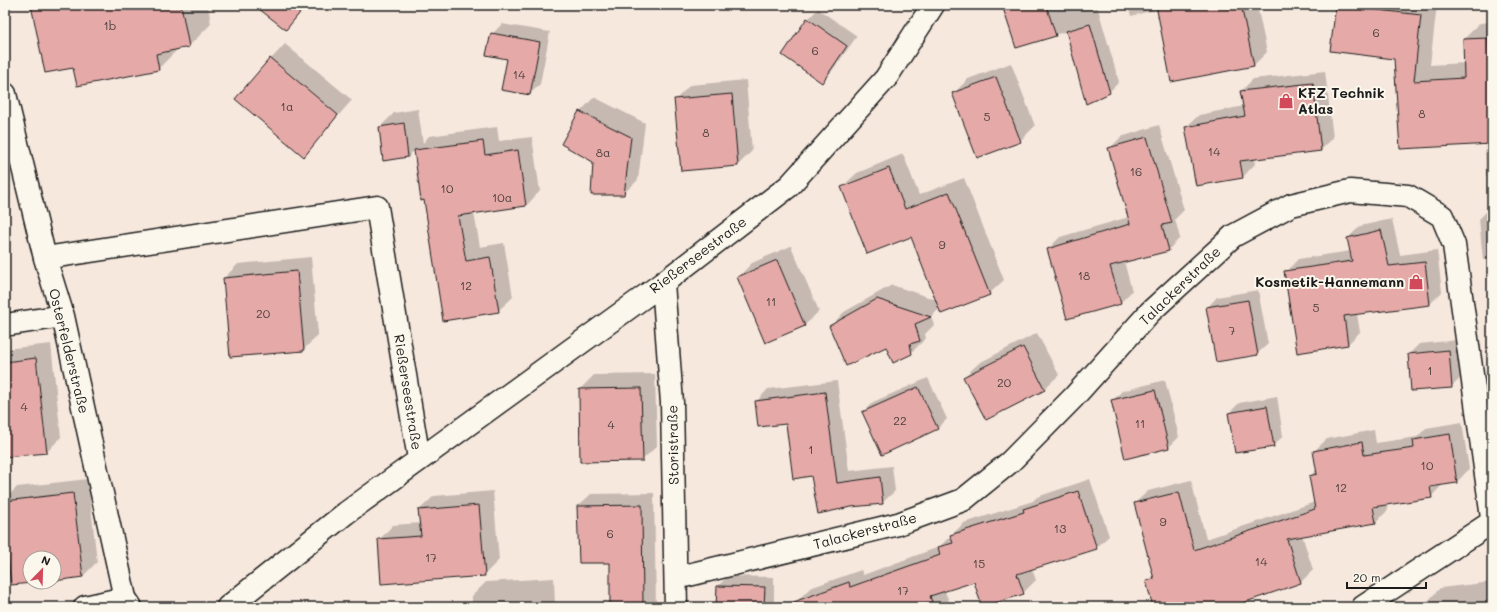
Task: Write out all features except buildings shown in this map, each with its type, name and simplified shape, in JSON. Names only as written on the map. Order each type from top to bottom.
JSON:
[{"type":"street","name":"Rießerseestraße","points":[[228,607],[346,513],[663,283],[789,186],[886,78],[933,5]]},
{"type":"street","name":"Osterfelderstraße","points":[[5,94],[45,258],[63,316],[128,603]]},
{"type":"street","name":"Talackerstraße","points":[[676,578],[898,524],[963,500],[1010,462],[1073,398],[1150,312],[1232,236],[1291,204],[1350,191],[1408,196],[1442,216],[1454,245],[1492,518]]},
{"type":"street","name":"Rießerseestraße","points":[[45,258],[377,207],[419,459]]},
{"type":"street","name":"Storistraße","points":[[663,283],[672,403],[676,607]]},
{"type":"street","points":[[5,325],[63,316]]},
{"type":"street","points":[[1363,607],[1492,522]]},
{"type":"street","points":[[85,607],[128,603]]},
{"type":"place","name":"KFZ Technik Atlas","points":[[1286,101]]},
{"type":"place","name":"Kosmetik-Hannemann","points":[[1416,282]]}]
